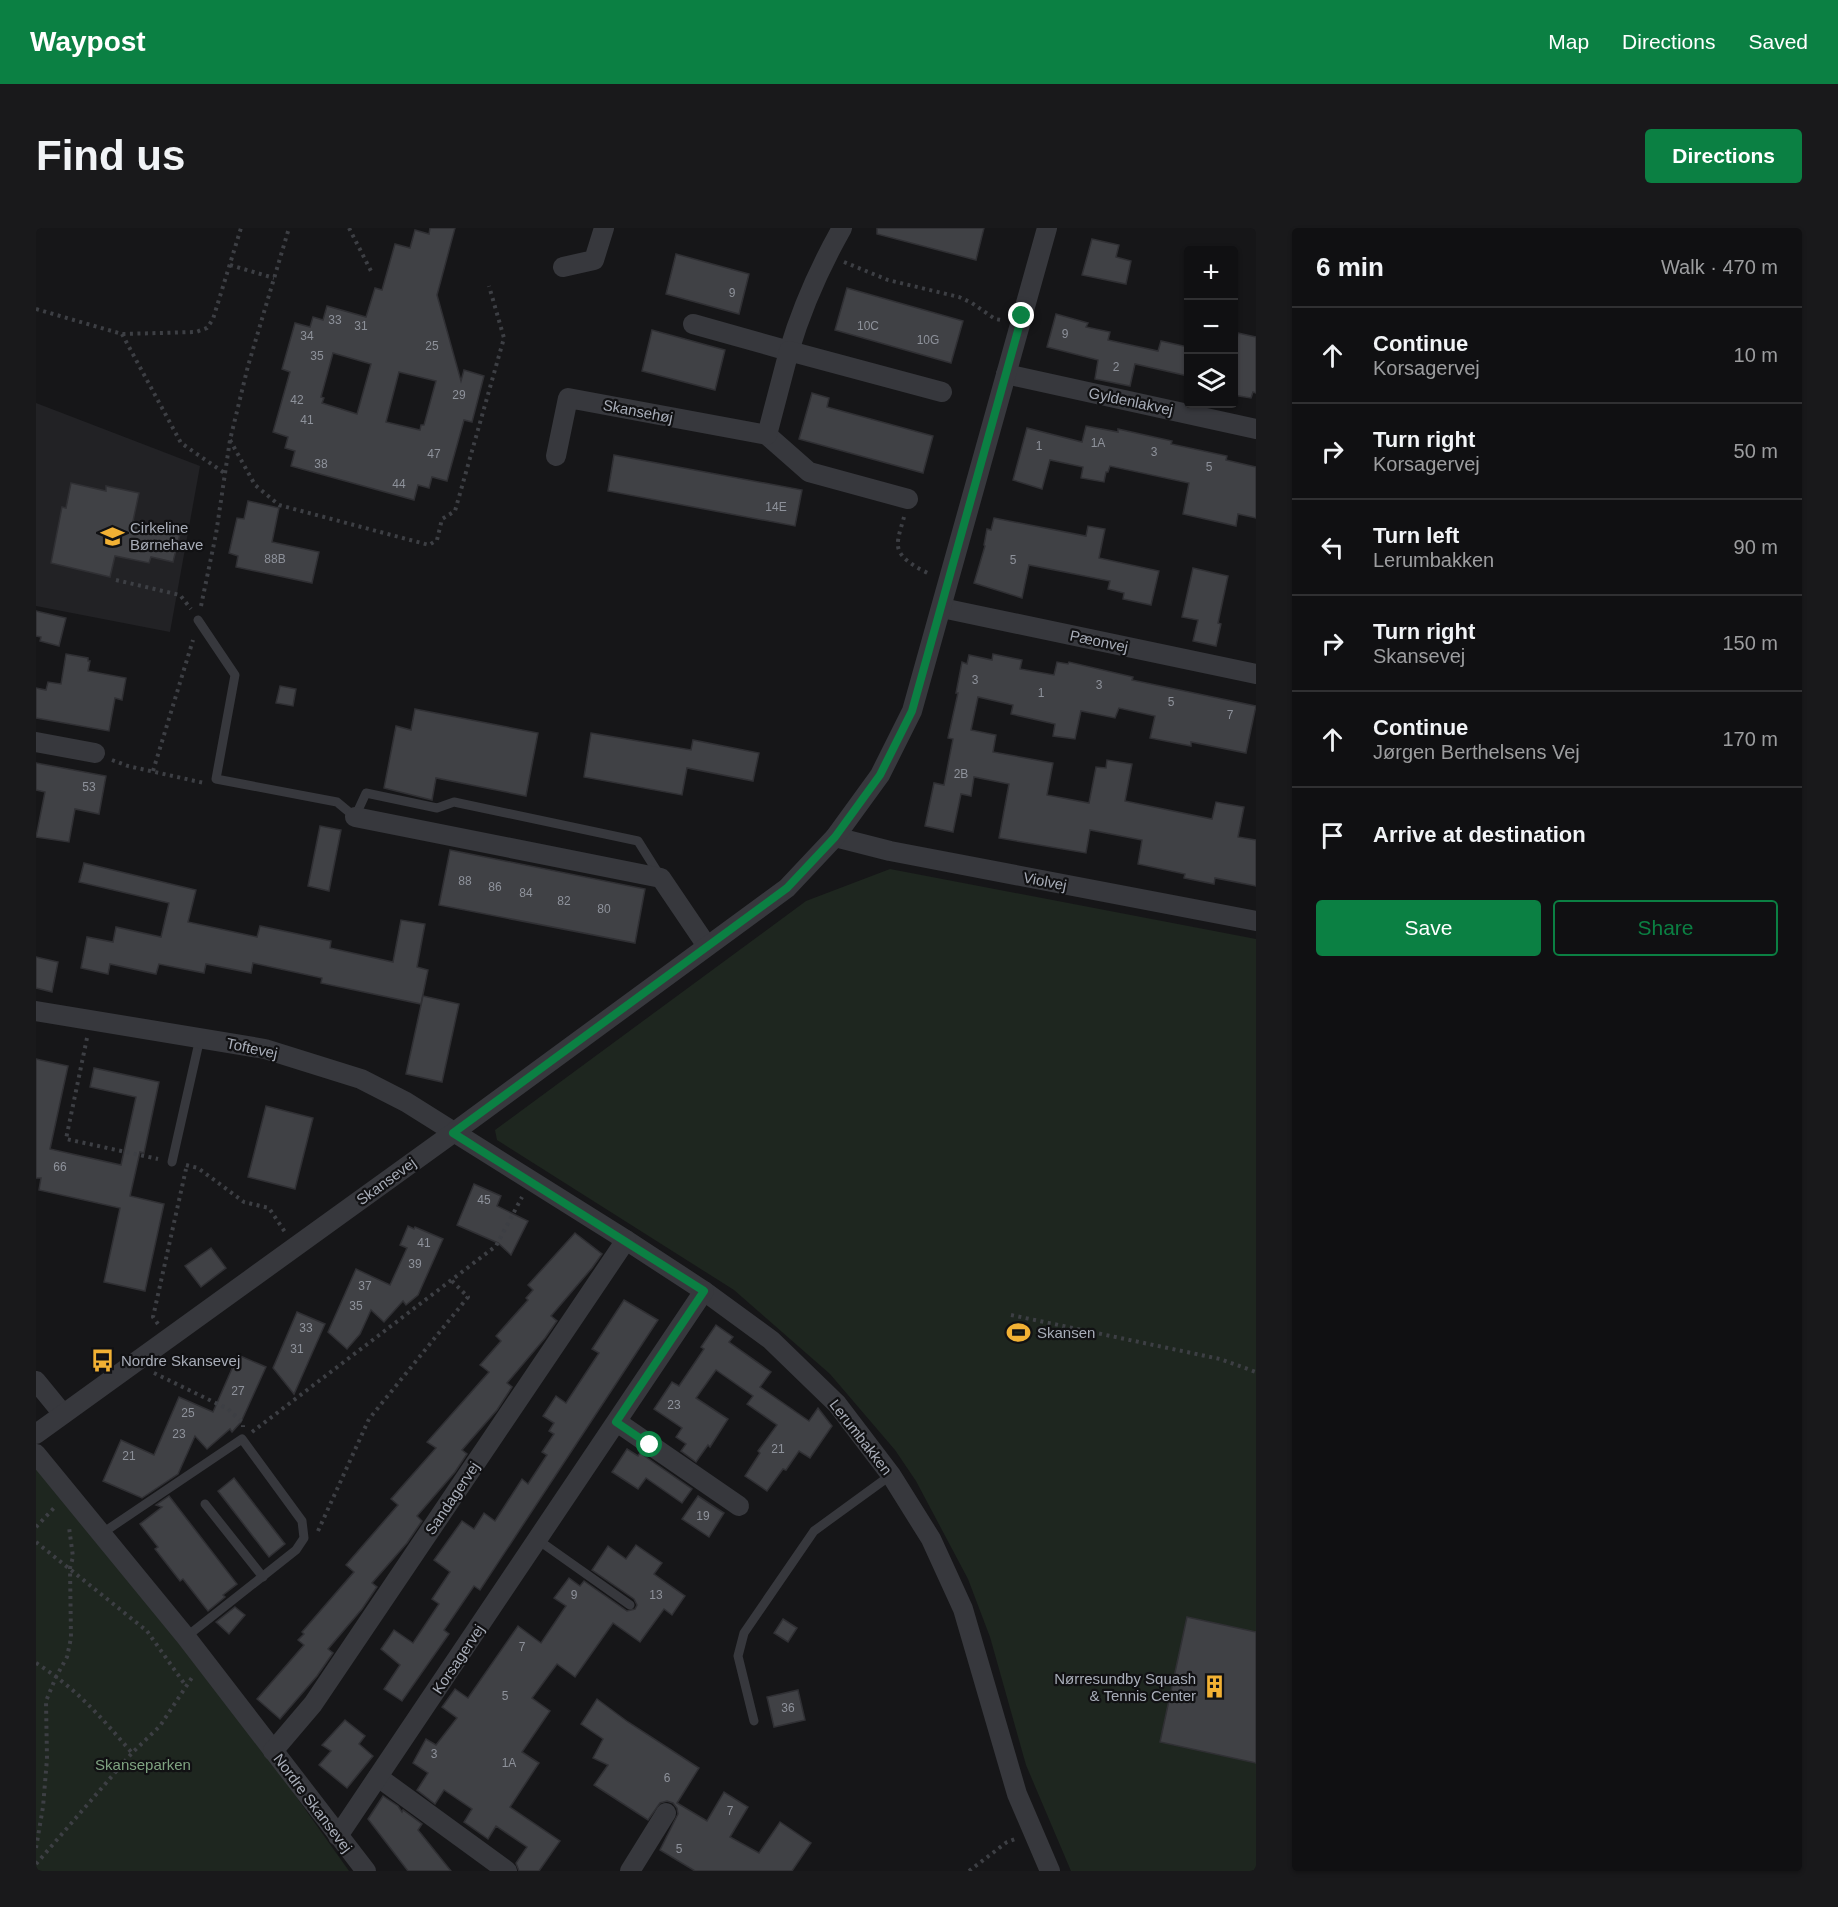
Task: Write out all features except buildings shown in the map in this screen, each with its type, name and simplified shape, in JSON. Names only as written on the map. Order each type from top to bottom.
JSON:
[{"type":"street","points":[[563,267],[594,260],[604,228]]},
{"type":"street","points":[[842,228],[826,256],[801,313],[767,435],[809,472],[908,499]]},
{"type":"street","name":"Skansevej","points":[[36,1434],[787,888],[835,837],[880,775],[912,711],[1047,228]]},
{"type":"street","points":[[693,324],[942,392]]},
{"type":"street","name":"Gyldenlakvej","points":[[1006,374],[1256,429]]},
{"type":"street","name":"Skansehøj","points":[[556,456],[568,398],[767,435]]},
{"type":"street","name":"Pæonvej","points":[[942,608],[1256,674]]},
{"type":"street","points":[[36,742],[95,753]]},
{"type":"street","points":[[355,817],[661,878],[707,946]]},
{"type":"street","name":"Violvej","points":[[835,837],[890,851],[1256,921]]},
{"type":"street","name":"Toftevej","points":[[36,1011],[265,1049],[361,1079],[406,1102],[453,1133]]},
{"type":"street","name":"Lerumbakken","points":[[453,1133],[704,1291],[771,1340],[837,1404],[891,1475],[931,1539],[963,1609],[1017,1794],[1050,1871]]},
{"type":"street","name":"Sandagervej","points":[[273,1751],[313,1704],[626,1240]]},
{"type":"street","name":"Korsagervej","points":[[338,1836],[704,1291]]},
{"type":"street","points":[[36,1381],[63,1414]]},
{"type":"street","points":[[616,1422],[739,1506]]},
{"type":"street","name":"Nordre Skansevej","points":[[36,1454],[186,1637],[366,1871]]},
{"type":"street","points":[[378,1777],[507,1871]]},
{"type":"street","points":[[635,1869],[666,1813]]},
{"type":"lane","points":[[198,620],[235,675],[216,779],[337,802],[355,817],[366,793],[437,808],[454,802],[638,841],[661,878]]},
{"type":"lane","points":[[172,1162],[200,1038]]},
{"type":"lane","points":[[100,1534],[242,1439],[303,1521],[304,1538],[296,1550],[186,1637]]},
{"type":"lane","points":[[754,1721],[738,1656],[744,1633],[814,1531],[891,1475]]},
{"type":"lane","points":[[205,1504],[263,1577]]},
{"type":"lane","points":[[538,1540],[630,1605]]},
{"type":"path","points":[[36,309],[122,334],[196,332],[207,328],[213,319],[241,228]]},
{"type":"path","points":[[153,771],[198,620],[226,474],[230,440],[248,366],[289,228]]},
{"type":"path","points":[[349,228],[372,273]]},
{"type":"path","points":[[826,256],[888,280],[959,297],[995,319],[1020,326]]},
{"type":"path","points":[[230,265],[274,278]]},
{"type":"path","points":[[230,440],[255,485],[279,506],[429,545],[437,540],[442,519],[455,511],[504,338],[489,286]]},
{"type":"path","points":[[122,334],[181,443],[226,474]]},
{"type":"path","points":[[902,526],[898,546],[901,554],[913,565],[949,583]]},
{"type":"path","points":[[116,580],[180,595],[198,620]]},
{"type":"path","points":[[91,1020],[66,1139],[198,1168],[244,1202],[269,1208],[296,1246]]},
{"type":"path","points":[[168,1338],[153,1317],[187,1165]]},
{"type":"path","points":[[242,1439],[496,1246],[531,1181]]},
{"type":"path","points":[[304,1538],[316,1534],[369,1419],[468,1297],[451,1280]]},
{"type":"path","points":[[1011,1316],[1220,1359],[1256,1372]]},
{"type":"path","points":[[142,1357],[155,1374],[228,1409],[243,1423],[242,1439]]},
{"type":"path","points":[[36,1527],[56,1506],[61,1513]]},
{"type":"path","points":[[36,1848],[43,1807],[47,1759],[46,1701],[67,1657],[71,1638],[70,1568],[73,1557],[69,1527],[65,1520]]},
{"type":"path","points":[[36,1542],[147,1631],[186,1686]]},
{"type":"path","points":[[36,1864],[132,1753],[160,1726],[204,1661]]},
{"type":"path","points":[[36,1663],[95,1709],[132,1753]]},
{"type":"path","points":[[969,1871],[1007,1842],[1032,1832]]},
{"type":"shaded area","name":"Cirkeline Børnehave","points":[[36,403],[200,466],[170,632],[36,606]]},
{"type":"green space","name":"Skansen","points":[[890,869],[1256,939],[1256,1871],[1071,1871],[1026,1765],[990,1637],[968,1579],[916,1481],[895,1450],[830,1374],[734,1290],[497,1140],[495,1130],[806,901]]},
{"type":"green space","name":"Skanseparken","points":[[36,1464],[229,1702],[349,1871],[36,1871]]},
{"type":"place","name":"Cirkeline Børnehave","points":[[112,536]]},
{"type":"place","name":"Skansen","points":[[1019,1332]]},
{"type":"place","name":"Nordre Skansevej","points":[[103,1360]]},
{"type":"place","name":"Nørresundby Squash & Tennis Center","points":[[1214,1687]]},
{"type":"route","points":[[650,1445],[616,1422],[704,1291],[453,1133],[787,888],[835,837],[880,775],[912,711],[1022,316]]}]
